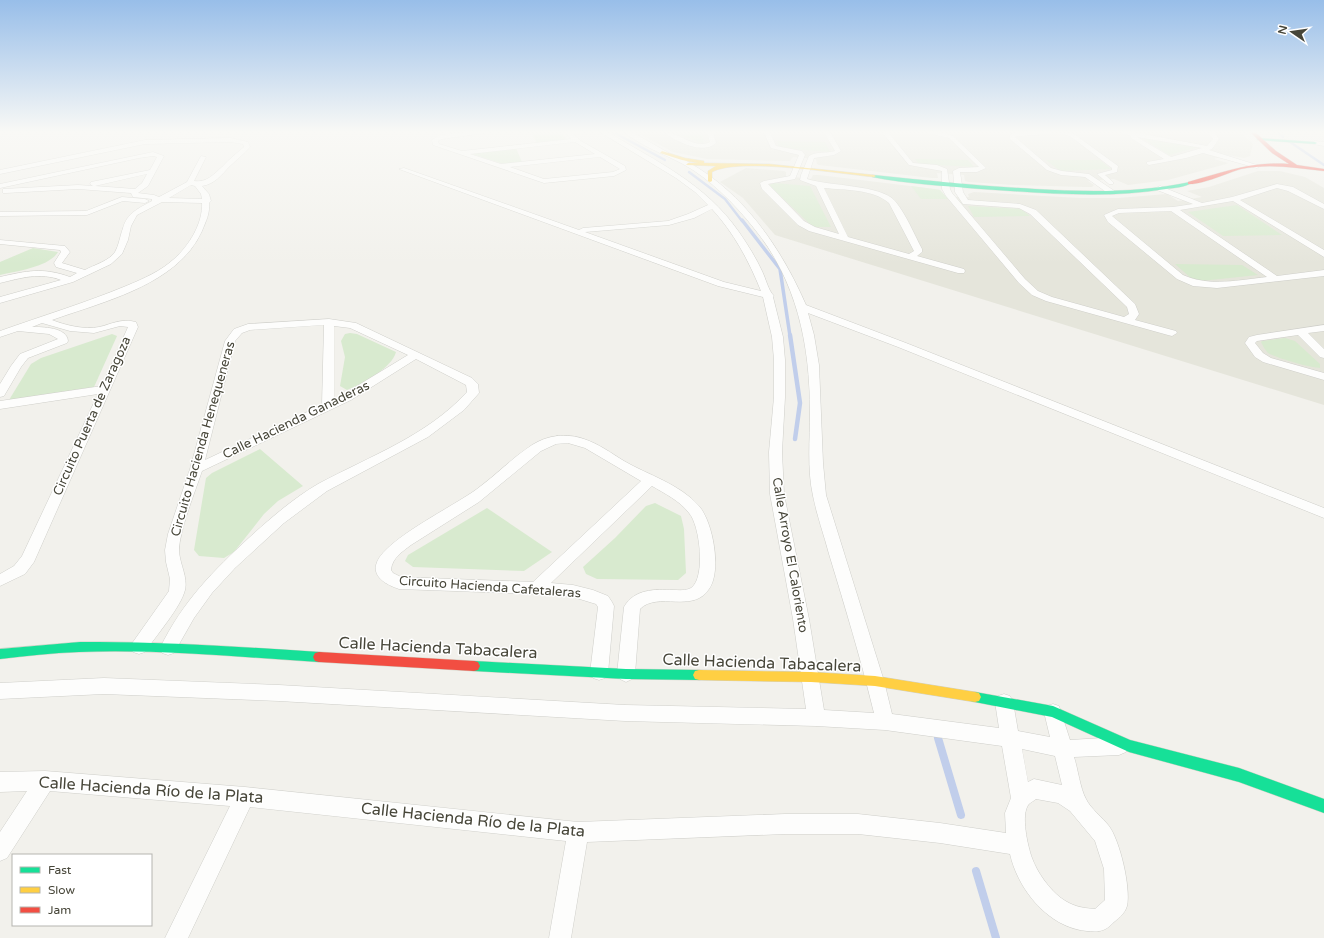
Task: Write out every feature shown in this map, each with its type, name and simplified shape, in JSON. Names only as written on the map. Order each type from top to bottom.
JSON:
[{"type":"street","points":[[0,186],[48,176]]},
{"type":"street","points":[[78,188],[135,176]]},
{"type":"street","points":[[0,191],[78,188],[136,191],[150,176]]},
{"type":"street","points":[[0,334],[108,297],[152,278],[178,261],[193,242],[206,213],[205,194],[194,184],[193,176]]},
{"type":"street","points":[[0,300],[70,280],[108,262],[118,254],[124,240],[127,226],[134,214],[157,199],[194,184],[206,182],[218,176]]},
{"type":"street","points":[[424,176],[721,284],[769,296]]},
{"type":"street","points":[[531,176],[548,181],[597,176]]},
{"type":"street","name":"Calle Arroyo El Caloriento","points":[[677,176],[690,184],[713,205],[732,227],[758,271],[769,296],[776,323],[780,363],[775,468],[777,494],[811,677],[816,718]]},
{"type":"street","points":[[703,176],[736,202],[757,224],[768,239],[788,275],[807,324],[814,364],[816,387],[816,471],[819,495],[875,681],[885,722]]},
{"type":"street","points":[[710,176],[710,181]]},
{"type":"street","points":[[794,176],[791,179],[764,182],[764,185],[805,226],[961,271]]},
{"type":"street","points":[[803,176],[804,180],[819,185],[873,192],[885,196],[892,202],[918,249],[918,252],[910,257]]},
{"type":"street","points":[[876,176],[958,185],[1048,191],[1112,192],[1170,187],[1212,176]]},
{"type":"street","points":[[945,176],[946,189],[956,203],[1022,281],[1035,293],[1057,301],[1172,333]]},
{"type":"street","points":[[957,176],[961,195],[966,202]]},
{"type":"street","points":[[1088,176],[1112,192]]},
{"type":"street","points":[[1101,176],[1124,191]]},
{"type":"street","points":[[1312,176],[1318,179]]},
{"type":"street","points":[[819,185],[845,238]]},
{"type":"street","points":[[1170,187],[1211,204]]},
{"type":"street","points":[[1324,207],[1290,189],[1275,187],[1211,204],[1174,209],[1118,211],[1108,215],[1111,220],[1186,280],[1193,283],[1210,285],[1324,273]]},
{"type":"street","points":[[1160,188],[1201,205]]},
{"type":"street","points":[[136,191],[134,193],[136,195],[157,199],[206,201]]},
{"type":"street","points":[[0,214],[37,212],[87,213],[122,200],[143,201],[157,199]]},
{"type":"street","points":[[1234,199],[1324,254]]},
{"type":"street","points":[[956,203],[966,202],[1020,206],[1033,212],[1132,306],[1134,314],[1133,317],[1125,320]]},
{"type":"street","points":[[577,231],[669,223],[691,216],[713,205]]},
{"type":"street","points":[[1174,209],[1275,278]]},
{"type":"street","points":[[0,242],[62,248],[66,252],[58,263],[59,265],[87,273]]},
{"type":"street","points":[[0,280],[39,271],[56,274],[70,280]]},
{"type":"street","points":[[801,307],[902,345],[1324,513]]},
{"type":"street","name":"Circuito Puerta de Zaragoza","points":[[0,580],[20,571],[28,562],[35,542],[133,327],[132,324],[127,322],[101,330],[87,331],[50,323],[43,319]]},
{"type":"street","points":[[328,407],[329,322]]},
{"type":"street","name":"Circuito Hacienda Henequeneras","points":[[139,647],[172,601],[177,591],[178,579],[173,562],[172,550],[175,534],[196,469],[230,341],[234,335],[248,327],[329,322],[352,325],[468,380],[472,384],[473,393],[457,410],[439,423],[412,440],[322,488],[300,502],[280,519],[202,593],[189,611],[168,648]]},
{"type":"street","points":[[0,394],[16,366],[24,356],[63,341],[61,334],[16,328]]},
{"type":"street","points":[[1324,328],[1257,338],[1251,341],[1251,345],[1259,355],[1267,360],[1324,377]]},
{"type":"street","points":[[1301,332],[1324,355]]},
{"type":"street","name":"Calle Hacienda Ganaderas","points":[[196,469],[328,407],[362,389],[416,355]]},
{"type":"street","points":[[0,405],[106,389]]},
{"type":"street","name":"Circuito Hacienda Cafetaleras","points":[[599,673],[606,606],[602,600],[584,593],[536,588],[399,582],[387,578],[384,574],[383,566],[388,556],[404,542],[480,494],[537,448],[550,441],[560,439],[579,442],[650,480],[686,502],[696,512],[701,521],[707,556],[707,569],[704,585],[698,592],[688,596],[646,596],[637,600],[632,607],[626,674]]},
{"type":"street","points":[[536,588],[650,480]]},
{"type":"street","name":"Calle Hacienda Tabacalera","points":[[0,654],[36,649],[139,647],[599,673],[811,677],[875,681],[1004,702],[1053,712],[1129,746],[1240,775],[1324,806]]},
{"type":"street","points":[[0,691],[104,686],[280,693],[617,712],[816,718],[885,722],[1011,738],[1063,749],[1129,746]]},
{"type":"street","points":[[1004,702],[1022,798]]},
{"type":"street","points":[[1053,712],[1077,804]]},
{"type":"street","points":[[0,851],[44,780]]},
{"type":"street","name":"Calle Hacienda Río de la Plata","points":[[0,782],[44,780],[245,797],[578,832],[785,824],[858,824],[940,833],[1018,844]]},
{"type":"street","points":[[1034,789],[1061,794],[1077,804],[1103,835],[1115,869],[1116,904],[1099,921],[1075,919],[1052,905],[1034,884],[1022,861],[1015,829],[1015,813],[1022,798],[1034,789]]},
{"type":"street","points":[[176,938],[245,797]]},
{"type":"street","points":[[560,938],[578,832]]},
{"type":"shaded area","points":[[732,176],[786,176],[811,179],[813,176],[825,176],[935,189],[940,190],[946,197],[969,197],[968,194],[974,192],[1080,198],[1118,198],[1167,194],[1178,201],[1202,197],[1187,191],[1209,187],[1243,176],[1305,177],[1324,188],[1324,405],[775,235],[743,198],[720,182]]},
{"type":"shaded area","points":[[913,176],[938,176],[938,178]]},
{"type":"shaded area","points":[[964,176],[1183,176],[1168,180],[1128,185],[1114,179],[1088,181],[1094,185],[1092,187],[1014,185],[965,181]]},
{"type":"green space","points":[[774,183],[810,186],[831,227],[813,227],[769,185]]},
{"type":"green space","points":[[911,186],[940,190],[948,199],[921,199]]},
{"type":"green space","points":[[1237,205],[1282,235],[1223,236],[1188,212]]},
{"type":"green space","points":[[968,206],[1021,209],[1030,216],[974,217]]},
{"type":"green space","points":[[33,248],[58,252],[54,257],[40,265],[0,275],[0,262]]},
{"type":"green space","points":[[1175,264],[1242,265],[1258,275],[1201,281],[1192,279]]},
{"type":"green space","points":[[112,334],[117,336],[94,387],[9,400],[31,364],[41,358]]},
{"type":"green space","points":[[345,334],[357,334],[396,352],[389,364],[376,375],[347,390],[340,386],[345,357],[341,341]]},
{"type":"green space","points":[[1285,338],[1295,341],[1320,364],[1320,368],[1302,365],[1272,355],[1267,352],[1261,342]]},
{"type":"green space","points":[[260,449],[303,486],[278,501],[264,514],[234,552],[224,558],[199,556],[194,550],[206,478],[212,473]]},
{"type":"green space","points":[[655,503],[681,516],[684,529],[686,573],[678,580],[597,579],[586,574],[583,567],[615,538],[646,506]]},
{"type":"green space","points":[[487,508],[552,552],[524,571],[413,567],[405,561],[408,555]]},
{"type":"waterway","points":[[694,176],[725,199],[742,221]]},
{"type":"waterway","points":[[742,220],[780,269],[790,336]]},
{"type":"waterway","points":[[790,335],[800,403],[795,439]]},
{"type":"waterway","points":[[938,738],[961,815]]},
{"type":"waterway","points":[[976,871],[996,938]]},
{"type":"traffic: fast","points":[[874,176],[922,182],[1019,190],[1068,192],[1145,191],[1190,183]]},
{"type":"traffic: fast","points":[[0,654],[80,647],[120,647],[200,649],[319,657]]},
{"type":"traffic: fast","points":[[474,666],[626,674],[699,675]]},
{"type":"traffic: fast","points":[[975,697],[1053,712],[1129,746],[1239,775],[1324,806]]},
{"type":"traffic: slow","points":[[710,176],[710,181]]},
{"type":"traffic: slow","points":[[699,675],[811,677],[875,681],[975,697]]},
{"type":"traffic: jam","points":[[1190,183],[1214,176]]},
{"type":"traffic: jam","points":[[319,657],[474,666]]}]
